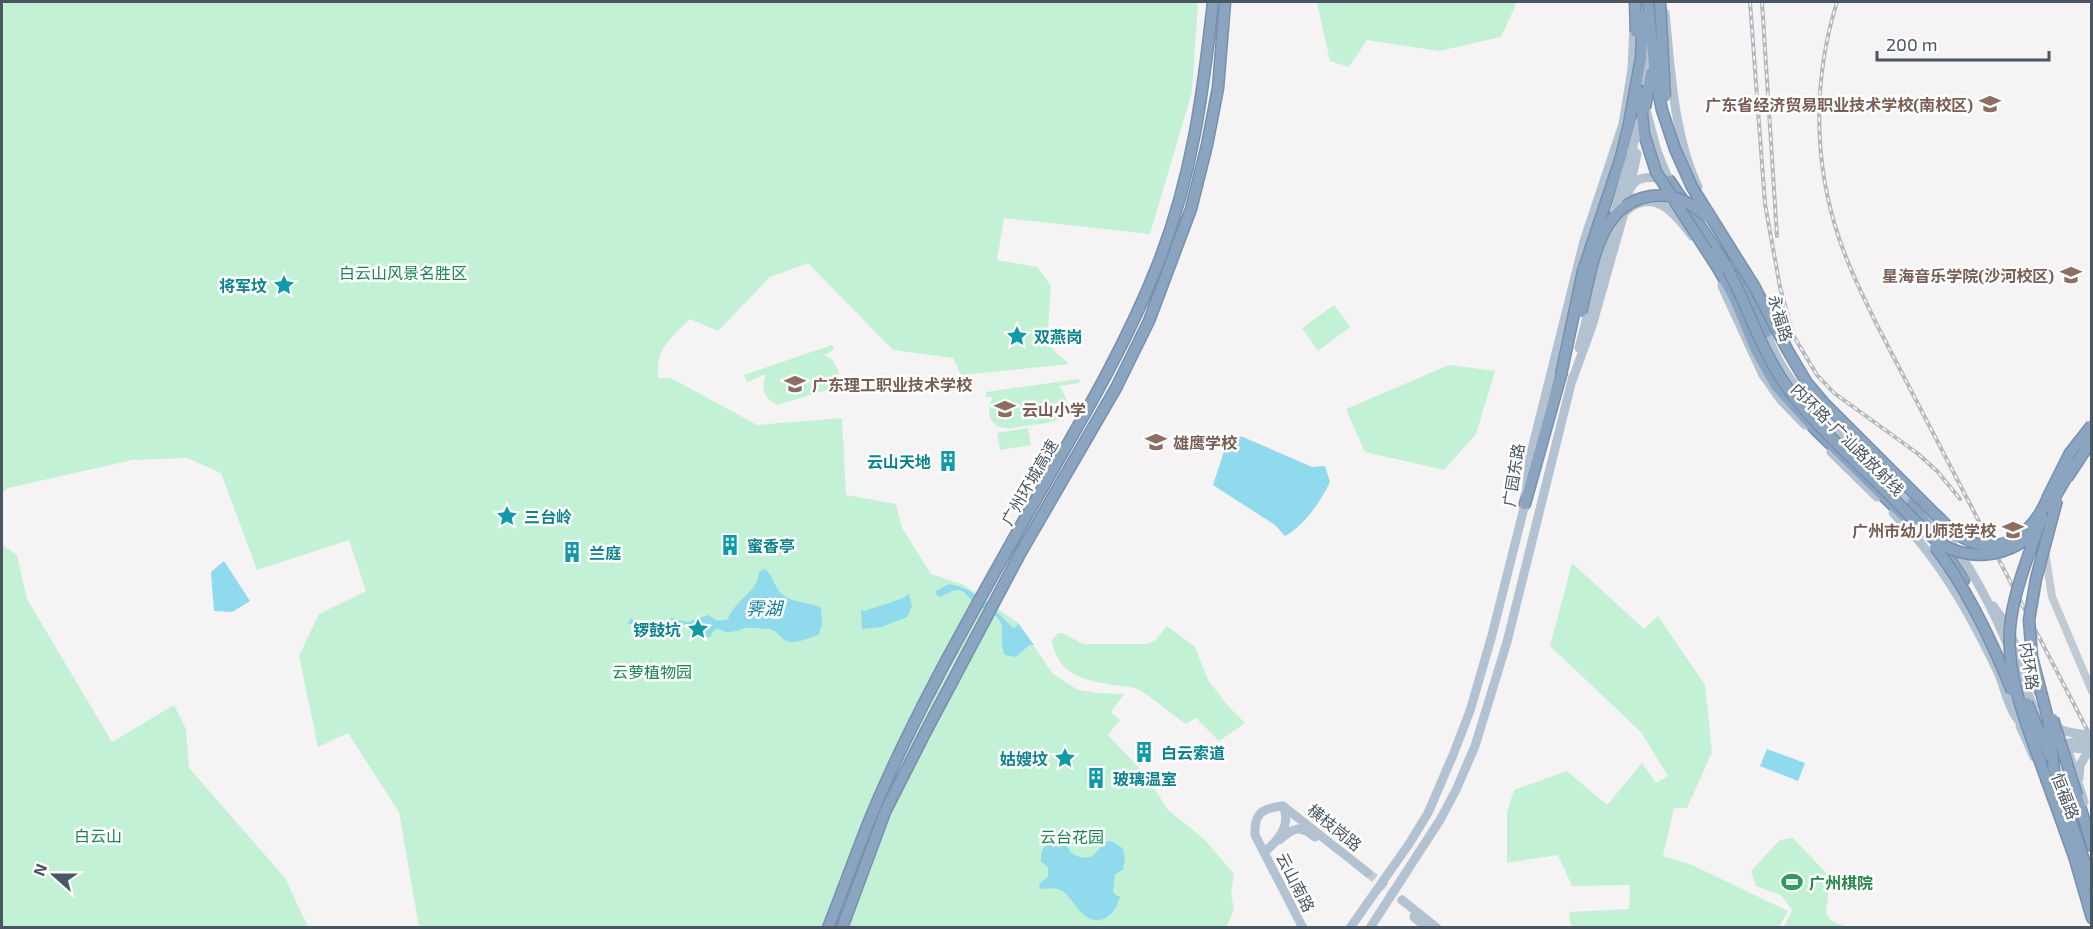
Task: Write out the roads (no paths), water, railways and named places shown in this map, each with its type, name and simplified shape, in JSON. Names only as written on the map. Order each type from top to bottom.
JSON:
[{"type":"highway","name":"广州环城高速","points":[[828,927],[873,813],[921,711],[1019,529],[1100,387],[1129,331],[1158,264],[1188,172],[1202,97],[1213,2]]},
{"type":"highway","name":"广州环城高速","points":[[842,927],[885,812],[925,733],[1021,552],[1116,388],[1149,321],[1191,209],[1207,145],[1218,88],[1225,2]]},
{"type":"highway","name":"内环路-广汕路放射线","points":[[1635,2],[1642,121],[1647,146],[1661,182],[1726,282],[1756,350],[1776,386],[1815,429],[1930,542],[1959,581],[1997,654],[2045,779]]},
{"type":"highway","name":"内环路-广汕路放射线","points":[[1646,2],[1655,75],[1668,129],[1683,169],[1709,216],[1754,286],[1793,362],[1814,392],[1952,530],[1967,540],[1983,544],[2006,542],[2020,535],[2034,524],[2049,495]]},
{"type":"highway","points":[[1525,504],[1561,375],[1583,271],[1621,157],[1629,124],[1641,58],[1646,2]]},
{"type":"highway","points":[[1638,131],[1649,90],[1653,62],[1654,2]]},
{"type":"highway","points":[[1660,2],[1665,100],[1672,140],[1687,178],[1744,279],[1767,332]]},
{"type":"highway","points":[[1670,181],[1738,287],[1769,357],[1788,388],[1847,452],[1946,547],[1962,553],[1979,555],[1994,554],[2016,546],[2034,530],[2069,473]]},
{"type":"highway","points":[[1561,375],[1570,353],[1601,236],[1614,216],[1624,207],[1638,200],[1665,196],[1689,203],[1709,216]]},
{"type":"highway","name":"内环路","points":[[2091,425],[2070,453],[2049,495],[2016,598],[2011,620],[2010,640],[2016,683],[2045,779],[2074,856],[2091,918]]},
{"type":"highway","name":"内环路","points":[[2091,440],[2069,473],[2052,515],[2033,594],[2030,620],[2032,657],[2048,719],[2054,770],[2091,884]]},
{"type":"highway","points":[[1912,503],[1946,551],[1983,615],[2028,705],[2054,770]]},
{"type":"highway","points":[[2032,657],[2060,740],[2091,846]]},
{"type":"main road","name":"广园东路","points":[[1350,927],[1419,829],[1446,774],[1470,711],[1525,504],[1530,457],[1586,232],[1623,124],[1634,53],[1635,2]]},
{"type":"main road","name":"广园东路","points":[[1370,927],[1440,820],[1459,785],[1475,746],[1511,627],[1572,381],[1611,209],[1638,131],[1648,54],[1646,2]]},
{"type":"main road","name":"永福路","points":[[1664,2],[1676,106],[1689,166],[1706,203],[1755,283],[1767,332],[1789,375],[1807,400],[1841,435],[1947,537],[1971,571],[1985,598],[2037,715]]},
{"type":"main road","points":[[1634,53],[1652,134],[1670,181],[1682,222]]},
{"type":"main road","points":[[1565,317],[1611,209],[1624,158],[1629,149],[1637,154],[1630,187],[1595,318],[1572,381]]},
{"type":"main road","points":[[1630,187],[1647,177],[1670,181]]},
{"type":"main road","points":[[1620,225],[1624,213],[1633,205],[1648,201],[1663,205],[1682,222],[1715,272],[1770,387],[1843,464],[1910,529],[1937,564],[1961,602],[1998,672],[2016,717],[2034,736],[2058,747],[2087,743]]},
{"type":"main road","points":[[1586,232],[1611,209]]},
{"type":"main road","points":[[1985,598],[2004,621],[2060,730],[2058,747],[2045,779]]},
{"type":"main road","points":[[2037,715],[2045,722],[2087,743]]},
{"type":"main road","name":"恒福路","points":[[2037,715],[2058,747],[2091,869]]},
{"type":"main road","name":"恒福路","points":[[2016,717],[2045,779],[2067,841],[2091,924]]},
{"type":"main road","points":[[2080,787],[2080,765],[2091,735]]},
{"type":"main road","points":[[2058,747],[2080,787],[2091,826]]},
{"type":"main road","points":[[1279,840],[1287,819],[1283,806]]},
{"type":"main road","name":"横枝岗路","points":[[1264,853],[1292,829],[1306,830],[1366,875],[1283,806]]},
{"type":"main road","name":"云山南路","points":[[1283,806],[1266,808],[1259,813],[1255,824],[1255,835],[1304,927]]},
{"type":"main road","points":[[1427,927],[1400,902],[1437,927]]},
{"type":"street","points":[[2091,420],[2064,458],[2049,489],[2042,531],[2052,597],[2091,691]]},
{"type":"water","points":[[1231,435],[1243,437],[1312,467],[1325,466],[1330,482],[1317,505],[1292,532],[1285,536],[1275,525],[1213,485]]},
{"type":"water","points":[[224,561],[250,601],[232,612],[214,611],[211,572]]},
{"type":"water","name":"霁湖","points":[[765,569],[785,597],[821,608],[822,624],[819,634],[803,640],[788,642],[769,629],[748,628],[729,632],[719,629],[714,630],[710,637],[705,637],[705,631],[698,623],[653,629],[628,623],[631,618],[647,626],[652,623],[652,625],[658,625],[672,618],[688,622],[708,615],[718,621],[728,619],[735,607],[755,585],[759,572]]},
{"type":"water","points":[[949,584],[968,590],[982,602],[988,603],[1013,628],[1018,623],[1034,645],[1029,645],[1016,657],[1005,655],[1002,647],[1002,626],[997,617],[973,604],[962,591],[955,590],[941,597],[937,596],[936,591]]},
{"type":"water","points":[[909,594],[912,606],[907,617],[882,627],[862,629],[861,610],[901,599]]},
{"type":"water","points":[[1767,749],[1805,763],[1798,781],[1760,766]]},
{"type":"water","points":[[1056,840],[1065,844],[1071,853],[1082,858],[1095,854],[1108,841],[1123,849],[1125,858],[1123,870],[1115,874],[1113,892],[1120,896],[1111,914],[1101,920],[1089,918],[1080,912],[1067,894],[1061,890],[1040,889],[1039,884],[1048,877],[1047,866],[1041,862],[1041,854],[1048,843]]},
{"type":"tunnel","points":[[1368,873],[1402,900]]},
{"type":"railway","points":[[1750,2],[1765,204],[1780,287],[1793,335],[1817,375],[1834,393],[1917,453],[1938,472],[1960,499]]},
{"type":"railway","points":[[1762,2],[1777,236]]},
{"type":"railway","points":[[1837,2],[1824,61],[1819,120],[1824,179],[1830,209],[1843,250],[1878,327],[2092,739]]},
{"type":"place","name":"广东省经济贸易职业技术学校(南校区)","points":[[1990,104]]},
{"type":"place","name":"星海音乐学院(沙河校区)","points":[[2071,275]]},
{"type":"place","name":"将军坟","points":[[284,285]]},
{"type":"place","name":"双燕岗","points":[[1017,336]]},
{"type":"place","name":"广东理工职业技术学校","points":[[795,384]]},
{"type":"place","name":"云山小学","points":[[1005,409]]},
{"type":"place","name":"雄鹰学校","points":[[1156,442]]},
{"type":"place","name":"云山天地","points":[[948,461]]},
{"type":"place","name":"三台岭","points":[[507,516]]},
{"type":"place","name":"广州市幼儿师范学校","points":[[2013,530]]},
{"type":"place","name":"蜜香亭","points":[[730,545]]},
{"type":"place","name":"兰庭","points":[[572,552]]},
{"type":"place","name":"锣鼓坑","points":[[698,629]]},
{"type":"place","name":"白云索道","points":[[1144,752]]},
{"type":"place","name":"姑嫂坟","points":[[1065,758]]},
{"type":"place","name":"玻璃温室","points":[[1096,778]]},
{"type":"place","name":"广州棋院","points":[[1792,882]]},
{"type":"park label","name":"白云山风景名胜区","points":[[403,272]]},
{"type":"park label","name":"云萝植物园","points":[[652,671]]},
{"type":"park label","name":"白云山","points":[[98,835]]},
{"type":"park label","name":"云台花园","points":[[1072,836]]}]
